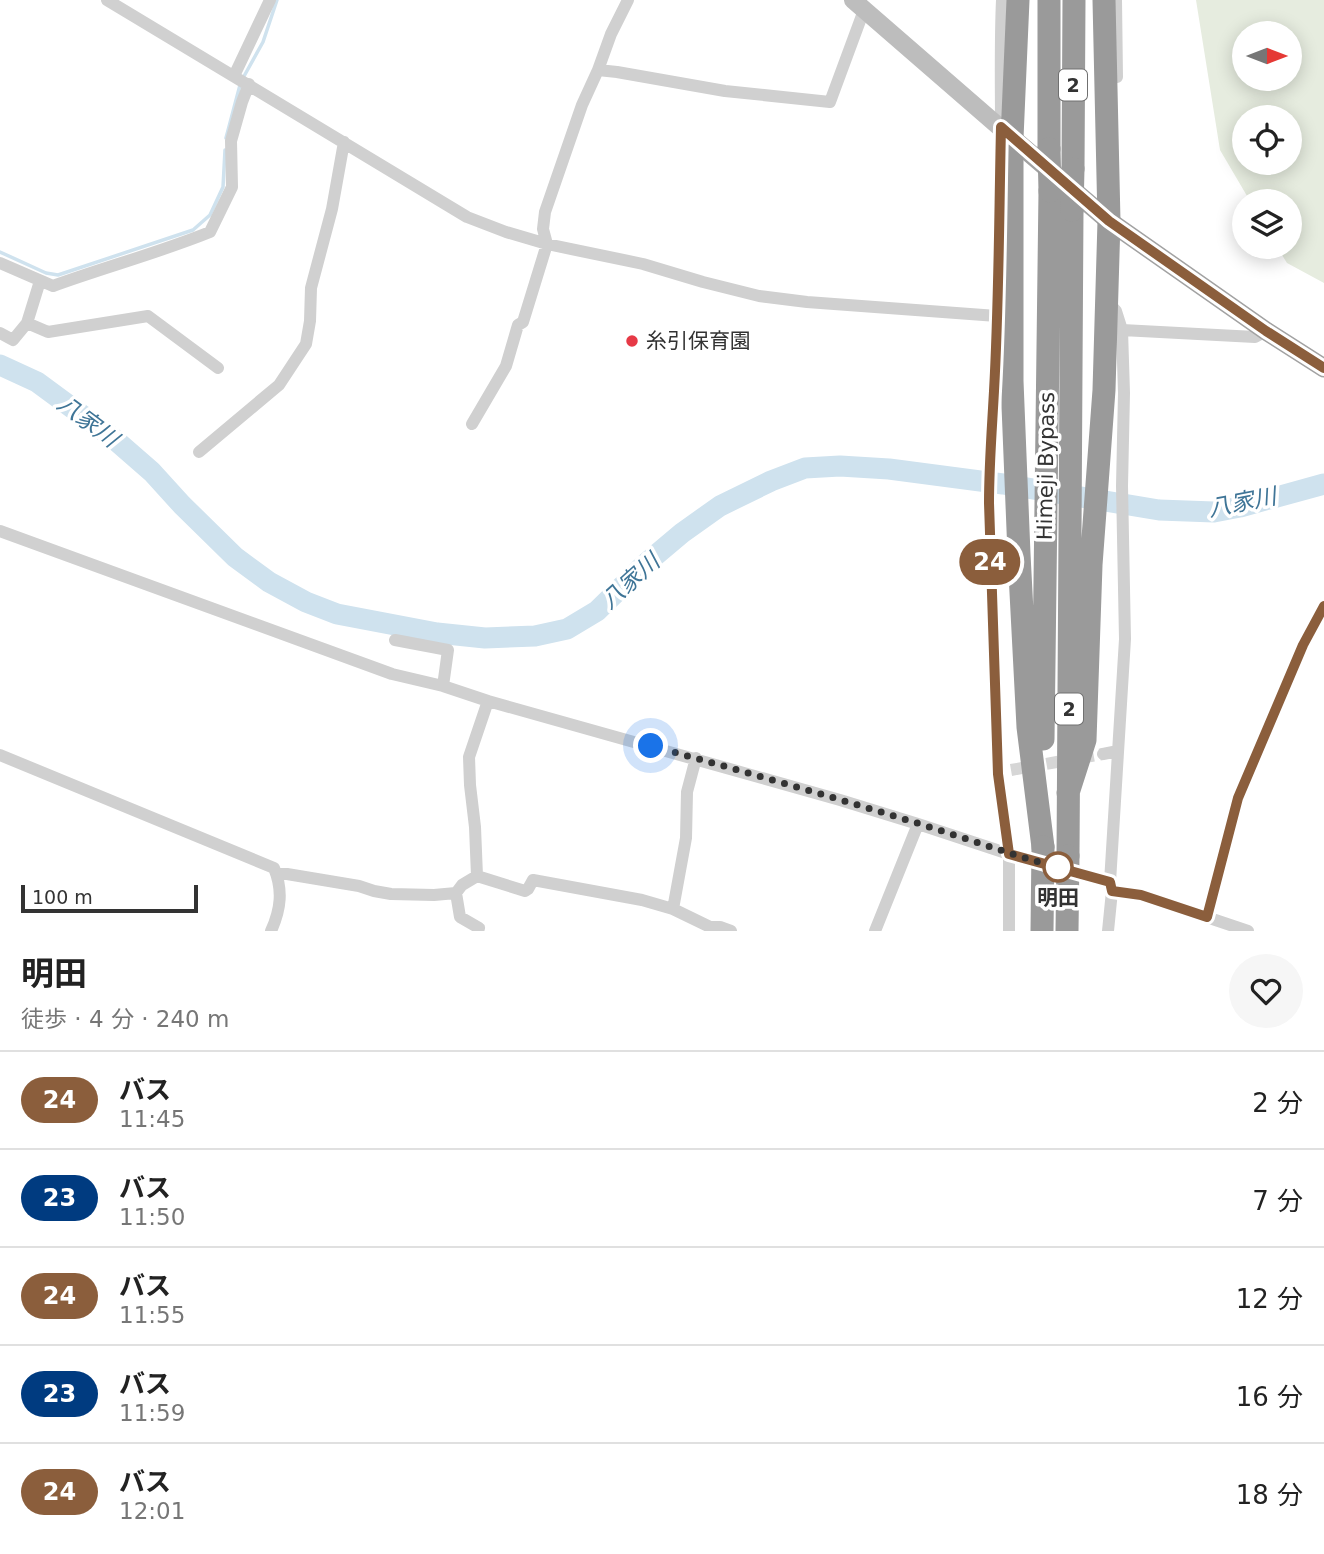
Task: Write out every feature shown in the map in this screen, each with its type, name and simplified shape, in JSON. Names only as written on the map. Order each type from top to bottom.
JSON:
[{"type":"highway","points":[[1018,0],[1007,132],[1012,381],[1028,727],[1043,847]]},
{"type":"highway","name":"Himeji Bypass","points":[[1042,931],[1049,0]]},
{"type":"highway","name":"Himeji Bypass","points":[[1067,931],[1068,793],[1080,563],[1071,470],[1074,0]]},
{"type":"highway","points":[[1080,563],[1097,476],[1108,302],[1104,0]]},
{"type":"highway","points":[[1007,132],[1109,221],[1266,331],[1324,368]]},
{"type":"main road","points":[[858,5],[1007,132]]},
{"type":"street","points":[[107,0],[467,216],[506,232],[547,244],[643,264],[759,296],[997,316]]},
{"type":"street","points":[[234,76],[270,0]]},
{"type":"street","points":[[1002,0],[1000,62],[1007,132],[989,503],[1009,854],[1009,931]]},
{"type":"street","points":[[1109,221],[1118,190],[1116,0]]},
{"type":"street","points":[[472,424],[506,366],[518,325],[523,322],[547,244],[543,229],[544,212],[582,105],[624,1]]},
{"type":"street","points":[[598,70],[830,103],[858,5]]},
{"type":"street","points":[[0,263],[53,286],[210,232],[232,187],[231,141],[249,84]]},
{"type":"street","points":[[199,452],[279,385],[306,344],[311,288],[332,209],[344,142]]},
{"type":"street","points":[[0,333],[13,340],[27,323],[40,281]]},
{"type":"street","points":[[1108,302],[1116,312],[1122,330],[1125,639],[1108,931]]},
{"type":"street","points":[[27,323],[48,332],[148,316],[218,368]]},
{"type":"street","points":[[1122,330],[1255,337],[1266,331]]},
{"type":"street","points":[[0,531],[392,674],[443,686],[918,824],[1248,931]]},
{"type":"street","points":[[1207,917],[1238,798],[1303,645],[1324,606]]},
{"type":"street","points":[[395,640],[448,650],[443,686]]},
{"type":"street","points":[[477,876],[469,757],[488,701]]},
{"type":"street","points":[[1102,754],[1118,751]]},
{"type":"street","points":[[0,755],[274,868],[280,882],[280,899],[277,918],[271,931]]},
{"type":"street","points":[[673,909],[686,838],[687,792],[695,758]]},
{"type":"street","points":[[875,931],[918,824]]},
{"type":"street","points":[[277,874],[391,894],[456,893]]},
{"type":"street","points":[[478,931],[479,928],[460,916],[456,893],[462,885],[477,876],[525,891],[533,880],[642,900],[673,909],[710,929],[720,927],[731,931]]},
{"type":"shaded area","points":[[1196,0],[1324,0],[1324,283],[1287,263],[1284,259],[1302,259],[1302,189],[1243,189],[1235,175],[1302,175],[1302,105],[1232,105],[1232,170],[1220,150]]},
{"type":"waterway","points":[[243,78],[263,42],[277,0]]},
{"type":"waterway","points":[[226,138],[240,85]]},
{"type":"waterway","points":[[0,252],[46,273],[58,275],[193,230],[210,215],[223,187],[225,150]]},
{"type":"waterway","name":"八家川","points":[[0,365],[37,382],[113,438],[152,472],[235,557],[269,582],[306,602],[337,614],[437,633],[485,638],[535,636],[567,629],[597,611],[644,565],[720,506],[805,468],[840,466],[889,469],[1003,484],[1159,510],[1214,512],[1324,484]]},
{"type":"tunnel","points":[[1011,770],[1103,754]]},
{"type":"bus line","name":"24","points":[[1324,368],[1266,331],[1109,221],[1001,127],[989,503],[998,774],[1009,854],[1110,882],[1112,891],[1141,895],[1207,917],[1238,798],[1303,645],[1324,606]]},
{"type":"place","name":"糸引保育園","points":[[632,341]]},
{"type":"place","name":"明田","points":[[1058,867]]},
{"type":"route","points":[[651,746],[840,800],[1060,868],[1058,867]]}]
